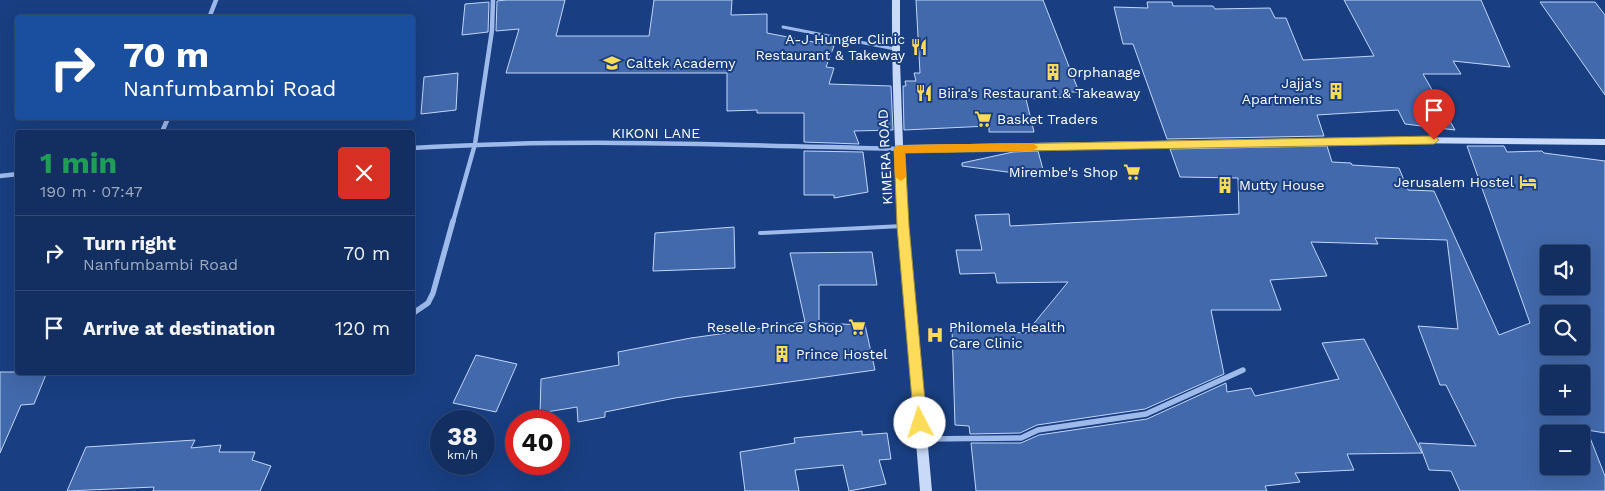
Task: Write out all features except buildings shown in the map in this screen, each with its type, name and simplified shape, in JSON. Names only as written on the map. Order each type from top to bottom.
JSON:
[{"type":"street","points":[[210,15],[216,0]]},
{"type":"street","points":[[415,312],[428,303],[433,293],[474,144],[492,30],[493,0]]},
{"type":"street","name":"KIMERA ROAD","points":[[896,0],[895,49],[903,226],[926,491]]},
{"type":"street","points":[[900,149],[1396,140],[1605,142]]},
{"type":"street","name":"KIKONI LANE","points":[[415,148],[474,144],[792,145],[900,149]]},
{"type":"street","points":[[0,176],[15,174]]},
{"type":"street","points":[[922,439],[1021,438],[1038,430],[1146,414],[1243,370]]},
{"type":"lane","points":[[783,27],[895,49]]},
{"type":"lane","points":[[760,233],[903,226]]},
{"type":"slow traffic","points":[[901,177],[900,149],[1033,147]]},
{"type":"place","name":"A-J Hunger Clinic Restaurant & Takeway","points":[[919,47]]},
{"type":"place","name":"Caltek Academy","points":[[612,63]]},
{"type":"place","name":"Orphanage","points":[[1053,72]]},
{"type":"place","name":"Jajja's Apartments","points":[[1336,91]]},
{"type":"place","name":"Biira's Restaurant & Takeaway","points":[[924,93]]},
{"type":"place","name":"Basket Traders","points":[[983,119]]},
{"type":"place","name":"Mirembe's Shop","points":[[1132,172]]},
{"type":"place","name":"Jerusalem Hostel","points":[[1528,182]]},
{"type":"place","name":"Mutty House","points":[[1225,185]]},
{"type":"place","name":"Reselle Prince Shop","points":[[857,327]]},
{"type":"place","name":"Philomela Health Care Clinic","points":[[935,335]]},
{"type":"place","name":"Prince Hostel","points":[[782,354]]},
{"type":"route","points":[[920,423],[903,226],[900,149],[1142,143],[1434,140]]}]
